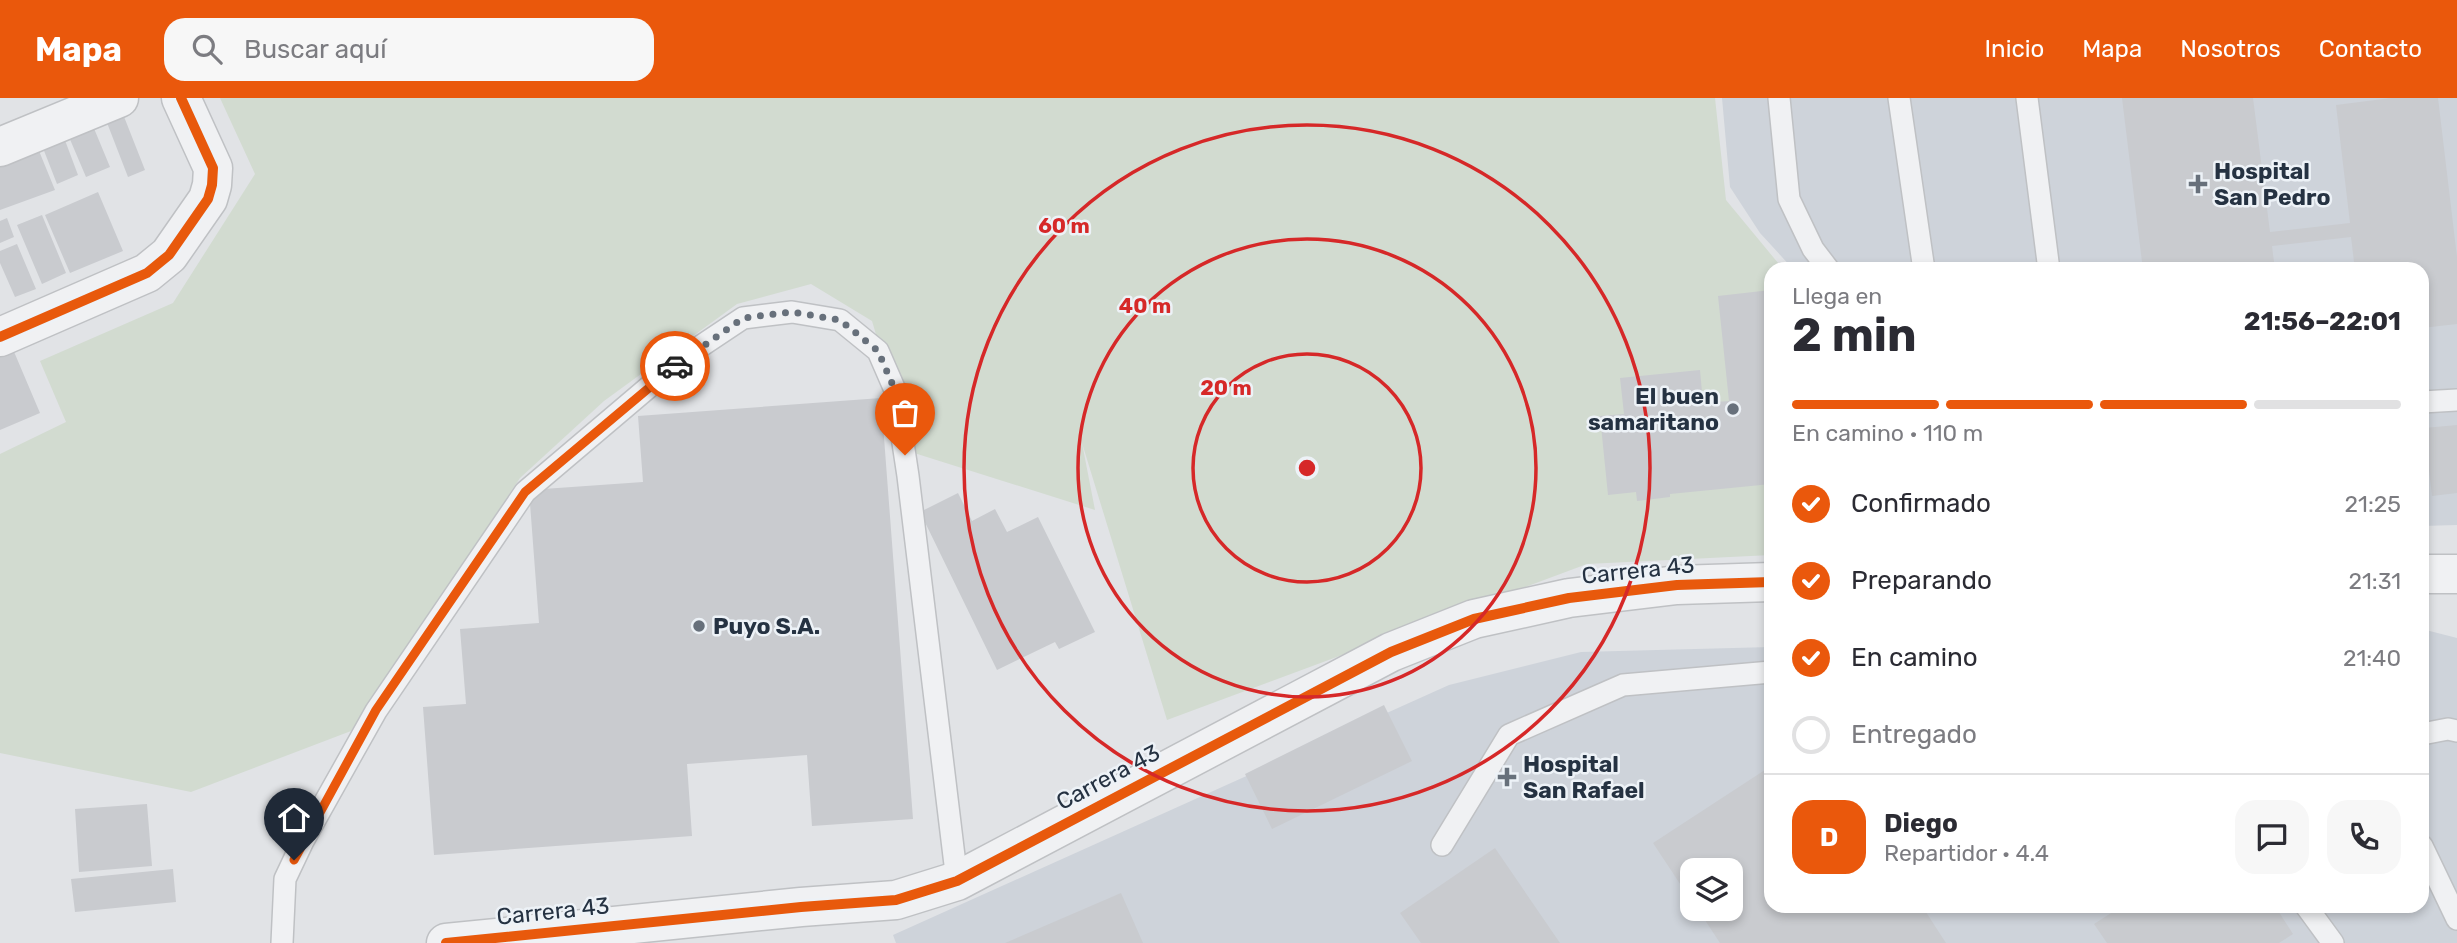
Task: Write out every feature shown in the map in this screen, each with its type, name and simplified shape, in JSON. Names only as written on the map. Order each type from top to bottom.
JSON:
[{"type":"street","points":[[0,147],[119,98]]},
{"type":"street","points":[[0,337],[147,273],[169,255],[208,199],[212,185],[213,168],[181,98]]},
{"type":"street","points":[[2429,574],[2457,574]]},
{"type":"street","name":"Carrera 43","points":[[446,943],[896,900],[957,881],[1391,652],[1474,620],[1583,596],[1677,585],[1764,582]]},
{"type":"lane","points":[[1779,98],[1789,199],[1813,249],[1823,262]]},
{"type":"lane","points":[[1899,98],[1923,262]]},
{"type":"lane","points":[[2027,98],[2048,262]]},
{"type":"lane","points":[[282,943],[285,879],[303,841],[376,710],[525,492],[683,358],[743,318],[792,312],[840,320],[878,351],[895,390],[910,490],[957,881]]},
{"type":"lane","points":[[2429,402],[2457,400]]},
{"type":"lane","points":[[1442,845],[1508,735],[1623,685],[1764,673]]},
{"type":"lane","points":[[2429,733],[2448,729],[2457,731]]},
{"type":"lane","points":[[2429,861],[2457,919]]},
{"type":"lane","points":[[2311,913],[2333,943]]},
{"type":"shaded area","points":[[220,98],[1715,98],[1726,200],[1777,262],[1764,262],[1764,555],[1587,564],[1167,720],[1082,443],[1095,510],[911,452],[872,321],[811,284],[737,304],[604,401],[520,478],[351,731],[191,792],[0,753],[0,454],[66,422],[40,361],[173,303],[255,174]]},
{"type":"shaded area","points":[[1722,98],[2457,98],[2457,525],[2429,526],[2429,262],[1787,262],[1760,233],[1730,187]]},
{"type":"shaded area","name":"Hospital San Rafael","points":[[2429,631],[2457,638],[2457,943],[896,943],[893,935],[1449,685],[1581,652],[1764,647],[1764,913],[2429,913]]},
{"type":"building","points":[[2122,98],[2253,98],[2270,232],[2350,223],[2336,105],[2391,98],[2438,98],[2457,257],[2457,324],[2429,327],[2429,262],[2354,262],[2351,237],[2272,246],[2274,262],[2142,262]]},
{"type":"building","points":[[121,109],[145,170],[128,177],[104,115]]},
{"type":"building","points":[[93,126],[110,167],[86,177],[69,137]]},
{"type":"building","points":[[63,135],[78,175],[57,184],[41,143]]},
{"type":"building","points":[[37,146],[55,190],[0,210],[0,161]]},
{"type":"building","points":[[98,192],[123,251],[70,273],[45,215]]},
{"type":"building","points":[[42,215],[66,273],[42,284],[17,225]]},
{"type":"building","points":[[7,218],[14,237],[0,243],[0,221]]},
{"type":"building","points":[[17,244],[36,289],[15,297],[0,263],[0,251]]},
{"type":"building","points":[[1764,291],[1764,485],[1670,494],[1670,497],[1637,501],[1636,492],[1608,495],[1600,416],[1624,414],[1620,378],[1700,370],[1703,403],[1729,401],[1718,296]]},
{"type":"building","points":[[12,347],[40,413],[0,430],[0,353]]},
{"type":"building","name":"Puyo S.A.","points":[[881,398],[913,819],[812,826],[807,755],[687,764],[692,836],[434,855],[423,707],[466,704],[460,629],[539,623],[529,490],[643,482],[638,416]]},
{"type":"building","points":[[2457,425],[2457,493],[2432,496],[2429,428]]},
{"type":"building","points":[[958,493],[972,521],[995,509],[1007,532],[1038,517],[1095,632],[1059,649],[1055,642],[997,670],[920,512]]},
{"type":"building","points":[[1384,705],[1412,761],[1272,829],[1245,774]]},
{"type":"building","points":[[1764,771],[1764,913],[1927,913],[1946,943],[1720,943],[1706,921],[1743,921],[1743,858],[1680,858],[1680,884],[1653,843]]},
{"type":"building","points":[[147,804],[152,866],[79,872],[75,809]]},
{"type":"building","points":[[1495,848],[1560,943],[1421,943],[1400,913]]},
{"type":"building","points":[[173,869],[176,902],[75,912],[71,879]]},
{"type":"building","points":[[1121,893],[1143,943],[1005,943]]},
{"type":"building","points":[[2111,913],[2280,913],[2293,934],[2279,943],[2107,943],[2094,924]]},
{"type":"cycle path","points":[[0,337],[147,273],[169,255],[208,199],[212,185],[213,168],[181,98]]},
{"type":"cycle path","points":[[446,943],[896,900],[957,881],[1391,652],[1474,619],[1569,598],[1677,585],[1764,582]]},
{"type":"way so far","points":[[675,366],[743,318],[792,312],[840,320],[878,351],[895,390],[905,455]]},
{"type":"place","name":"Hospital San Pedro","points":[[2198,184]]},
{"type":"place","name":"El buen samaritano","points":[[1733,409]]},
{"type":"place","name":"Puyo S.A.","points":[[699,626]]},
{"type":"place","name":"Hospital San Rafael","points":[[1507,777]]},
{"type":"route","points":[[294,860],[376,710],[525,492],[675,366]]}]
